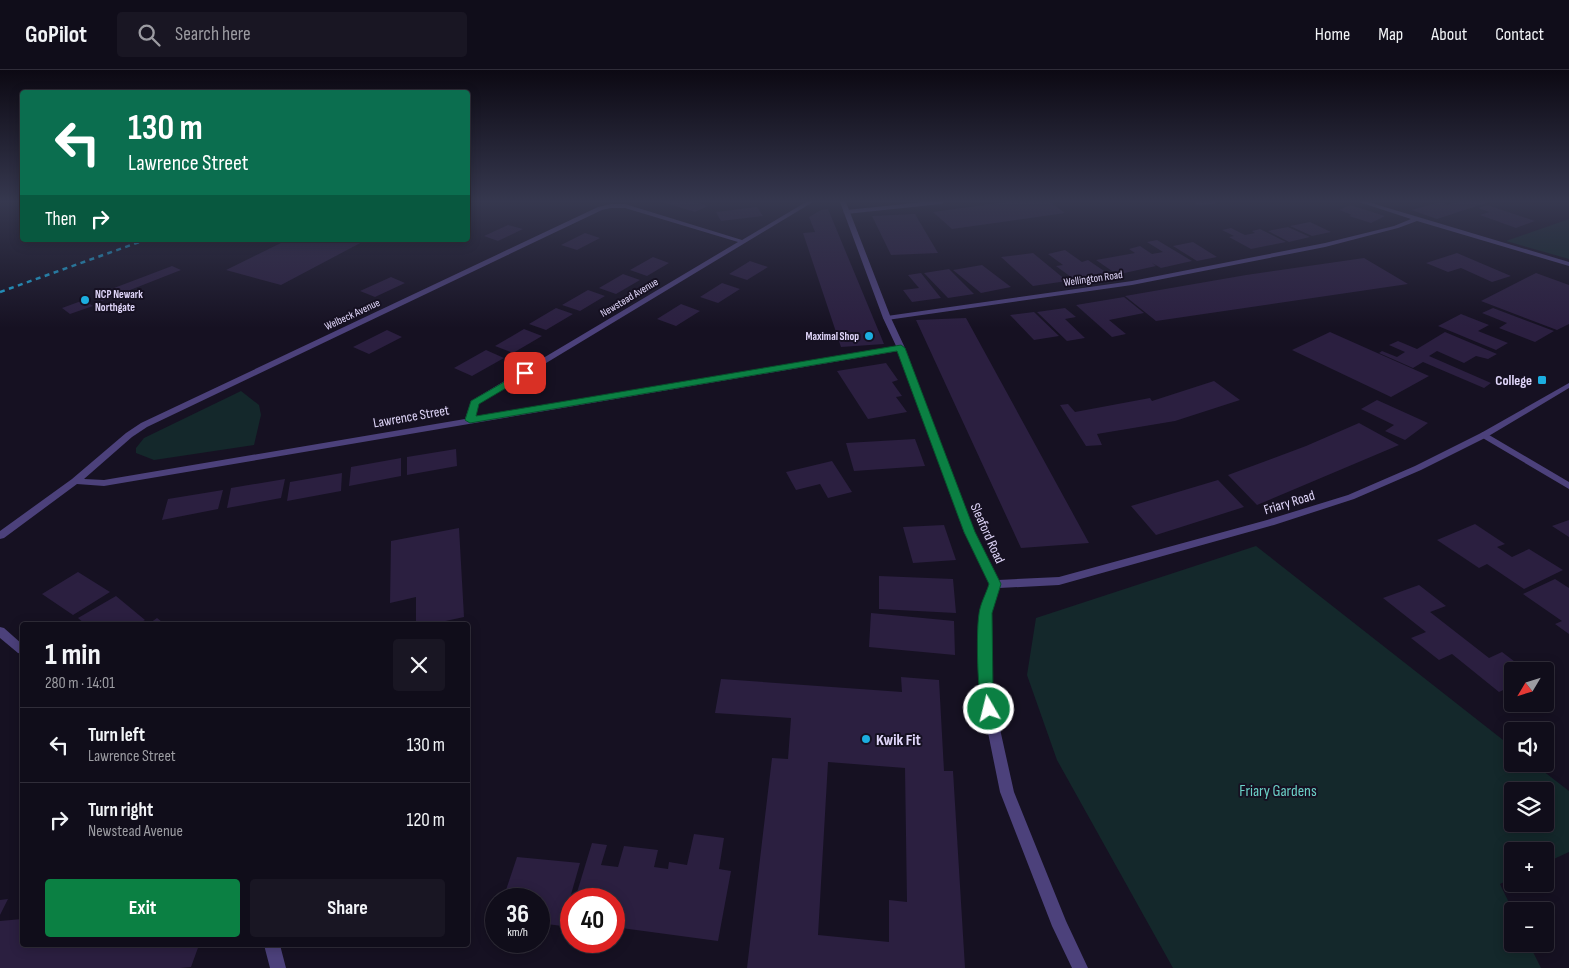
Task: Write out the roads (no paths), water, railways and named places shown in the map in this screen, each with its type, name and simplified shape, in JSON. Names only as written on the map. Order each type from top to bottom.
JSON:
[{"type":"street","name":"Welbeck Avenue","points":[[0,536],[74,481],[128,435],[144,425],[525,244]]},
{"type":"street","name":"Newstead Avenue","points":[[470,420],[474,403],[740,244]]},
{"type":"street","name":"Sleaford Road","points":[[859,244],[887,318],[901,348],[970,532],[995,584],[985,613],[986,692],[1005,783],[1060,926],[1080,968]]},
{"type":"street","name":"Wellington Road","points":[[887,318],[1142,281],[1329,244]]},
{"type":"street","points":[[1502,244],[1569,264]]},
{"type":"street","name":"Lawrence Street","points":[[74,481],[104,483],[901,348]]},
{"type":"street","name":"Friary Road","points":[[995,584],[1058,580],[1270,523],[1350,497],[1418,468],[1484,435],[1569,385]]},
{"type":"street","points":[[1484,435],[1569,486]]},
{"type":"street","points":[[0,631],[20,648]]},
{"type":"street","points":[[273,947],[278,968]]},
{"type":"railway","points":[[0,292],[134,244]]},
{"type":"place","name":"NCP Newark Northgate","points":[[85,300]]},
{"type":"place","name":"Maximal Shop","points":[[869,336]]},
{"type":"place","name":"College","points":[[1542,380]]},
{"type":"place","name":"Kwik Fit","points":[[866,739]]},
{"type":"park label","name":"Friary Gardens","points":[[1278,790]]}]
